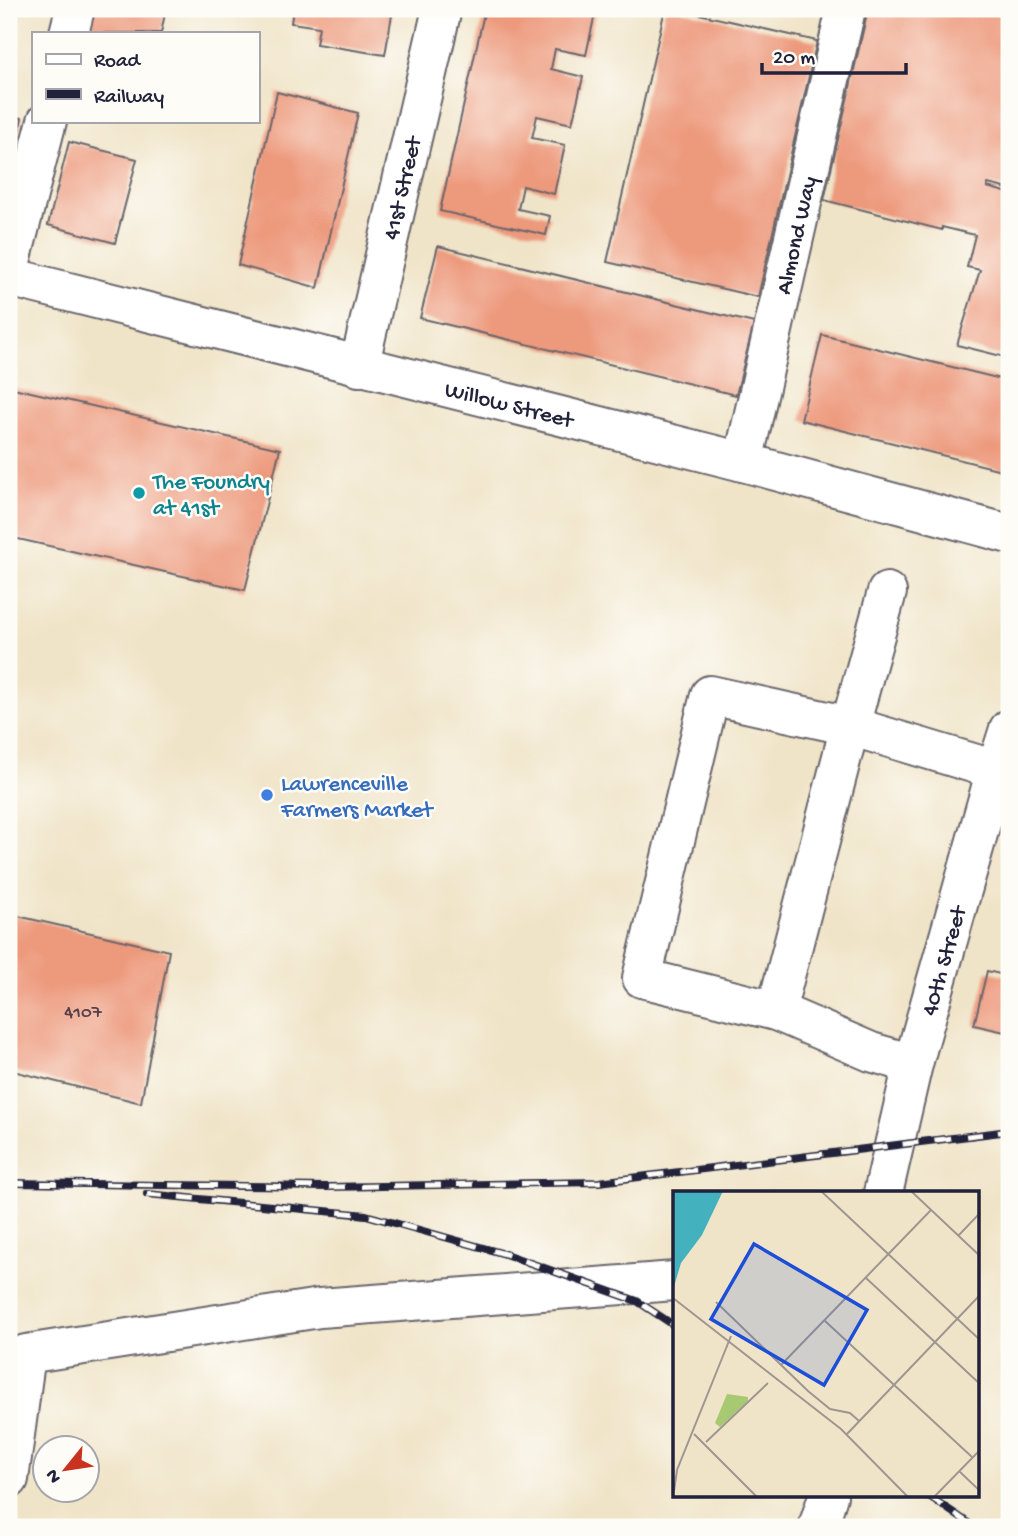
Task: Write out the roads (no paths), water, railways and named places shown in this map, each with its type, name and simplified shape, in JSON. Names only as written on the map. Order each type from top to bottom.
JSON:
[{"type":"street","points":[[69,32],[75,9]]},
{"type":"street","name":"41st Street","points":[[359,367],[442,9]]},
{"type":"street","name":"Almond Way","points":[[743,462],[846,9]]},
{"type":"street","points":[[9,269],[47,122]]},
{"type":"street","name":"Willow Street","points":[[9,277],[743,462],[1009,534]]},
{"type":"street","points":[[776,1012],[887,592]]},
{"type":"street","points":[[913,1064],[871,1052],[776,1012],[642,978],[710,695],[850,726],[996,770]]},
{"type":"street","name":"40th Street","points":[[883,1191],[913,1064],[1009,729]]},
{"type":"street","points":[[9,1479],[26,1354],[320,1308],[673,1280]]},
{"type":"street","points":[[818,1527],[827,1498]]},
{"type":"railway","points":[[9,1183],[328,1187],[599,1182],[1009,1131]]},
{"type":"railway","points":[[147,1194],[366,1215],[505,1254],[637,1301],[673,1325]]},
{"type":"railway","points":[[932,1498],[974,1527]]},
{"type":"place","name":"The Foundry at 41st","points":[[139,493]]},
{"type":"place","name":"Lawrenceville Farmers Market","points":[[267,795]]}]
